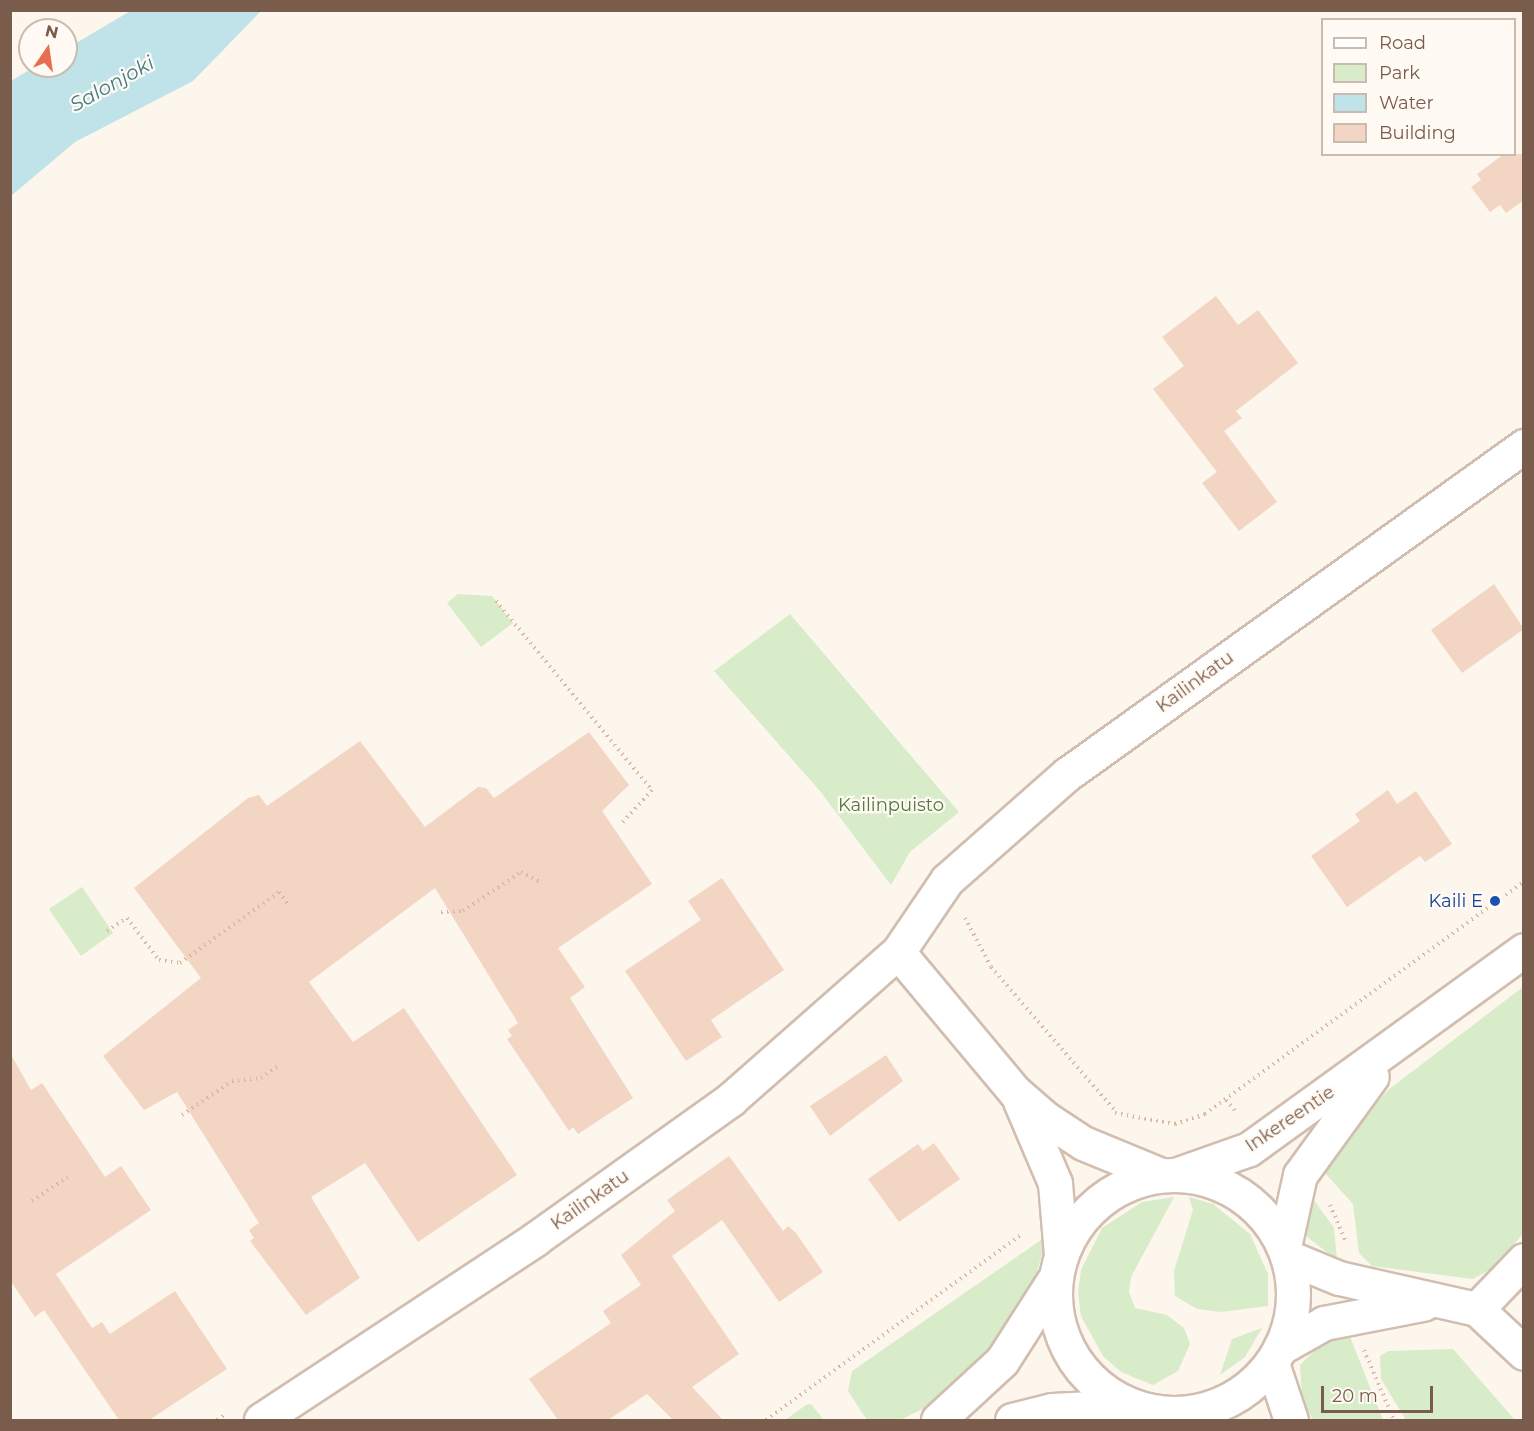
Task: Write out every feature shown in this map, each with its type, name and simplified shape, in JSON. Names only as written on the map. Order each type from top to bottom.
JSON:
[{"type":"street","name":"Kailinkatu","points":[[261,1420],[535,1239],[731,1099],[898,952],[947,880],[1066,775],[1524,446]]},
{"type":"street","name":"Inkereentie","points":[[1058,1267],[1090,1209],[1116,1189],[1169,1175],[1249,1149],[1394,1047],[1524,950]]},
{"type":"street","points":[[898,952],[1015,1092],[1083,1143],[1169,1175],[1217,1182],[1252,1203],[1286,1252],[1319,1272],[1437,1302],[1477,1309],[1524,1353]]},
{"type":"street","name":"Inkereentie","points":[[1286,1252],[1300,1175],[1394,1047]]},
{"type":"street","points":[[1015,1092],[1055,1183],[1060,1327],[1076,1363],[1100,1388],[1160,1413]]},
{"type":"street","points":[[1286,1252],[1294,1299],[1276,1355],[1291,1420]]},
{"type":"street","points":[[1477,1309],[1524,1260]]},
{"type":"street","points":[[939,1420],[1002,1361],[1058,1267]]},
{"type":"street","points":[[1012,1420],[1052,1410],[1160,1413],[1215,1406],[1239,1395],[1276,1355],[1305,1330],[1357,1313],[1437,1302]]},
{"type":"path","points":[[496,601],[652,790],[622,823]]},
{"type":"path","points":[[441,912],[463,911],[521,872],[540,882]]},
{"type":"path","points":[[107,931],[127,918],[159,960],[180,963],[279,892],[289,906]]},
{"type":"path","points":[[182,1115],[232,1081],[261,1078],[278,1066]]},
{"type":"path","points":[[32,1201],[68,1177]]},
{"type":"green space","points":[[458,594],[492,596],[513,623],[481,647],[447,603]]},
{"type":"green space","name":"Kailinpuisto","points":[[790,614],[959,812],[910,852],[891,885],[820,791],[714,671]]},
{"type":"green space","points":[[82,887],[113,933],[81,956],[49,909]]},
{"type":"green space","points":[[1523,987],[1523,1234],[1491,1269],[1473,1279],[1372,1266],[1359,1253],[1353,1204],[1325,1173],[1340,1145],[1388,1090]]},
{"type":"green space","points":[[1311,1196],[1334,1228],[1337,1260],[1306,1236],[1303,1222]]},
{"type":"green space","points":[[1174,1197],[1131,1277],[1129,1292],[1135,1308],[1167,1315],[1184,1328],[1190,1344],[1178,1371],[1153,1385],[1121,1372],[1103,1356],[1081,1316],[1078,1293],[1081,1270],[1102,1228],[1142,1202]]},
{"type":"green space","points":[[1189,1197],[1213,1204],[1250,1234],[1268,1274],[1268,1306],[1221,1312],[1197,1309],[1175,1296],[1174,1271],[1193,1210]]},
{"type":"green space","points":[[1041,1240],[1045,1243],[1033,1287],[1001,1347],[931,1405],[900,1420],[867,1420],[848,1391],[852,1371]]},
{"type":"green space","points":[[1262,1328],[1245,1357],[1220,1375],[1232,1339]]},
{"type":"green space","points":[[1349,1334],[1383,1420],[1313,1420],[1302,1399],[1300,1365],[1330,1335]]},
{"type":"green space","points":[[1453,1349],[1515,1420],[1406,1420],[1381,1379],[1380,1356],[1388,1351]]},
{"type":"green space","points":[[811,1404],[824,1420],[785,1420],[806,1405]]},
{"type":"water","name":"Salonjoki","points":[[132,10],[261,11],[193,81],[75,142],[11,196],[11,81],[18,77],[78,78],[78,42]]},
{"type":"building","points":[[1524,154],[1524,200],[1506,213],[1500,205],[1490,212],[1471,187],[1481,180],[1477,174],[1501,156]]},
{"type":"building","points":[[1216,296],[1238,325],[1258,310],[1298,363],[1236,411],[1242,418],[1224,431],[1277,502],[1239,531],[1202,483],[1217,472],[1153,389],[1184,366],[1162,337]]},
{"type":"building","points":[[1494,584],[1524,629],[1462,673],[1431,630]]},
{"type":"building","points":[[589,732],[629,785],[602,811],[652,884],[558,948],[585,987],[570,998],[633,1098],[578,1134],[573,1127],[569,1131],[507,1039],[512,1036],[508,1030],[518,1023],[435,888],[309,982],[353,1042],[404,1008],[517,1175],[418,1242],[365,1163],[311,1197],[360,1278],[306,1315],[250,1241],[254,1238],[249,1230],[259,1223],[177,1092],[144,1110],[103,1056],[201,978],[134,888],[248,798],[259,795],[267,806],[360,741],[425,827],[478,787],[486,788],[494,798]]},
{"type":"building","points":[[1388,790],[1397,804],[1416,791],[1452,844],[1425,862],[1420,856],[1347,907],[1311,856],[1360,821],[1355,814]]},
{"type":"building","points":[[722,878],[784,970],[711,1020],[722,1037],[686,1061],[625,971],[701,920],[688,901]]},
{"type":"building","points":[[10,1053],[31,1090],[42,1083],[105,1177],[121,1166],[151,1210],[56,1274],[92,1328],[102,1322],[110,1334],[175,1291],[227,1369],[149,1420],[119,1420],[44,1310],[35,1317],[10,1280]]},
{"type":"building","points":[[886,1055],[903,1081],[830,1136],[810,1106]]},
{"type":"building","points":[[934,1143],[960,1179],[899,1222],[868,1179],[918,1144],[923,1151]]},
{"type":"building","points":[[729,1156],[783,1231],[788,1226],[796,1233],[823,1272],[779,1302],[722,1220],[672,1256],[739,1354],[692,1387],[723,1420],[673,1420],[647,1394],[608,1420],[558,1420],[529,1379],[611,1323],[603,1311],[641,1285],[621,1255],[675,1211],[667,1200]]},
{"type":"place","name":"Kaili E","points":[[1495,901]]}]
